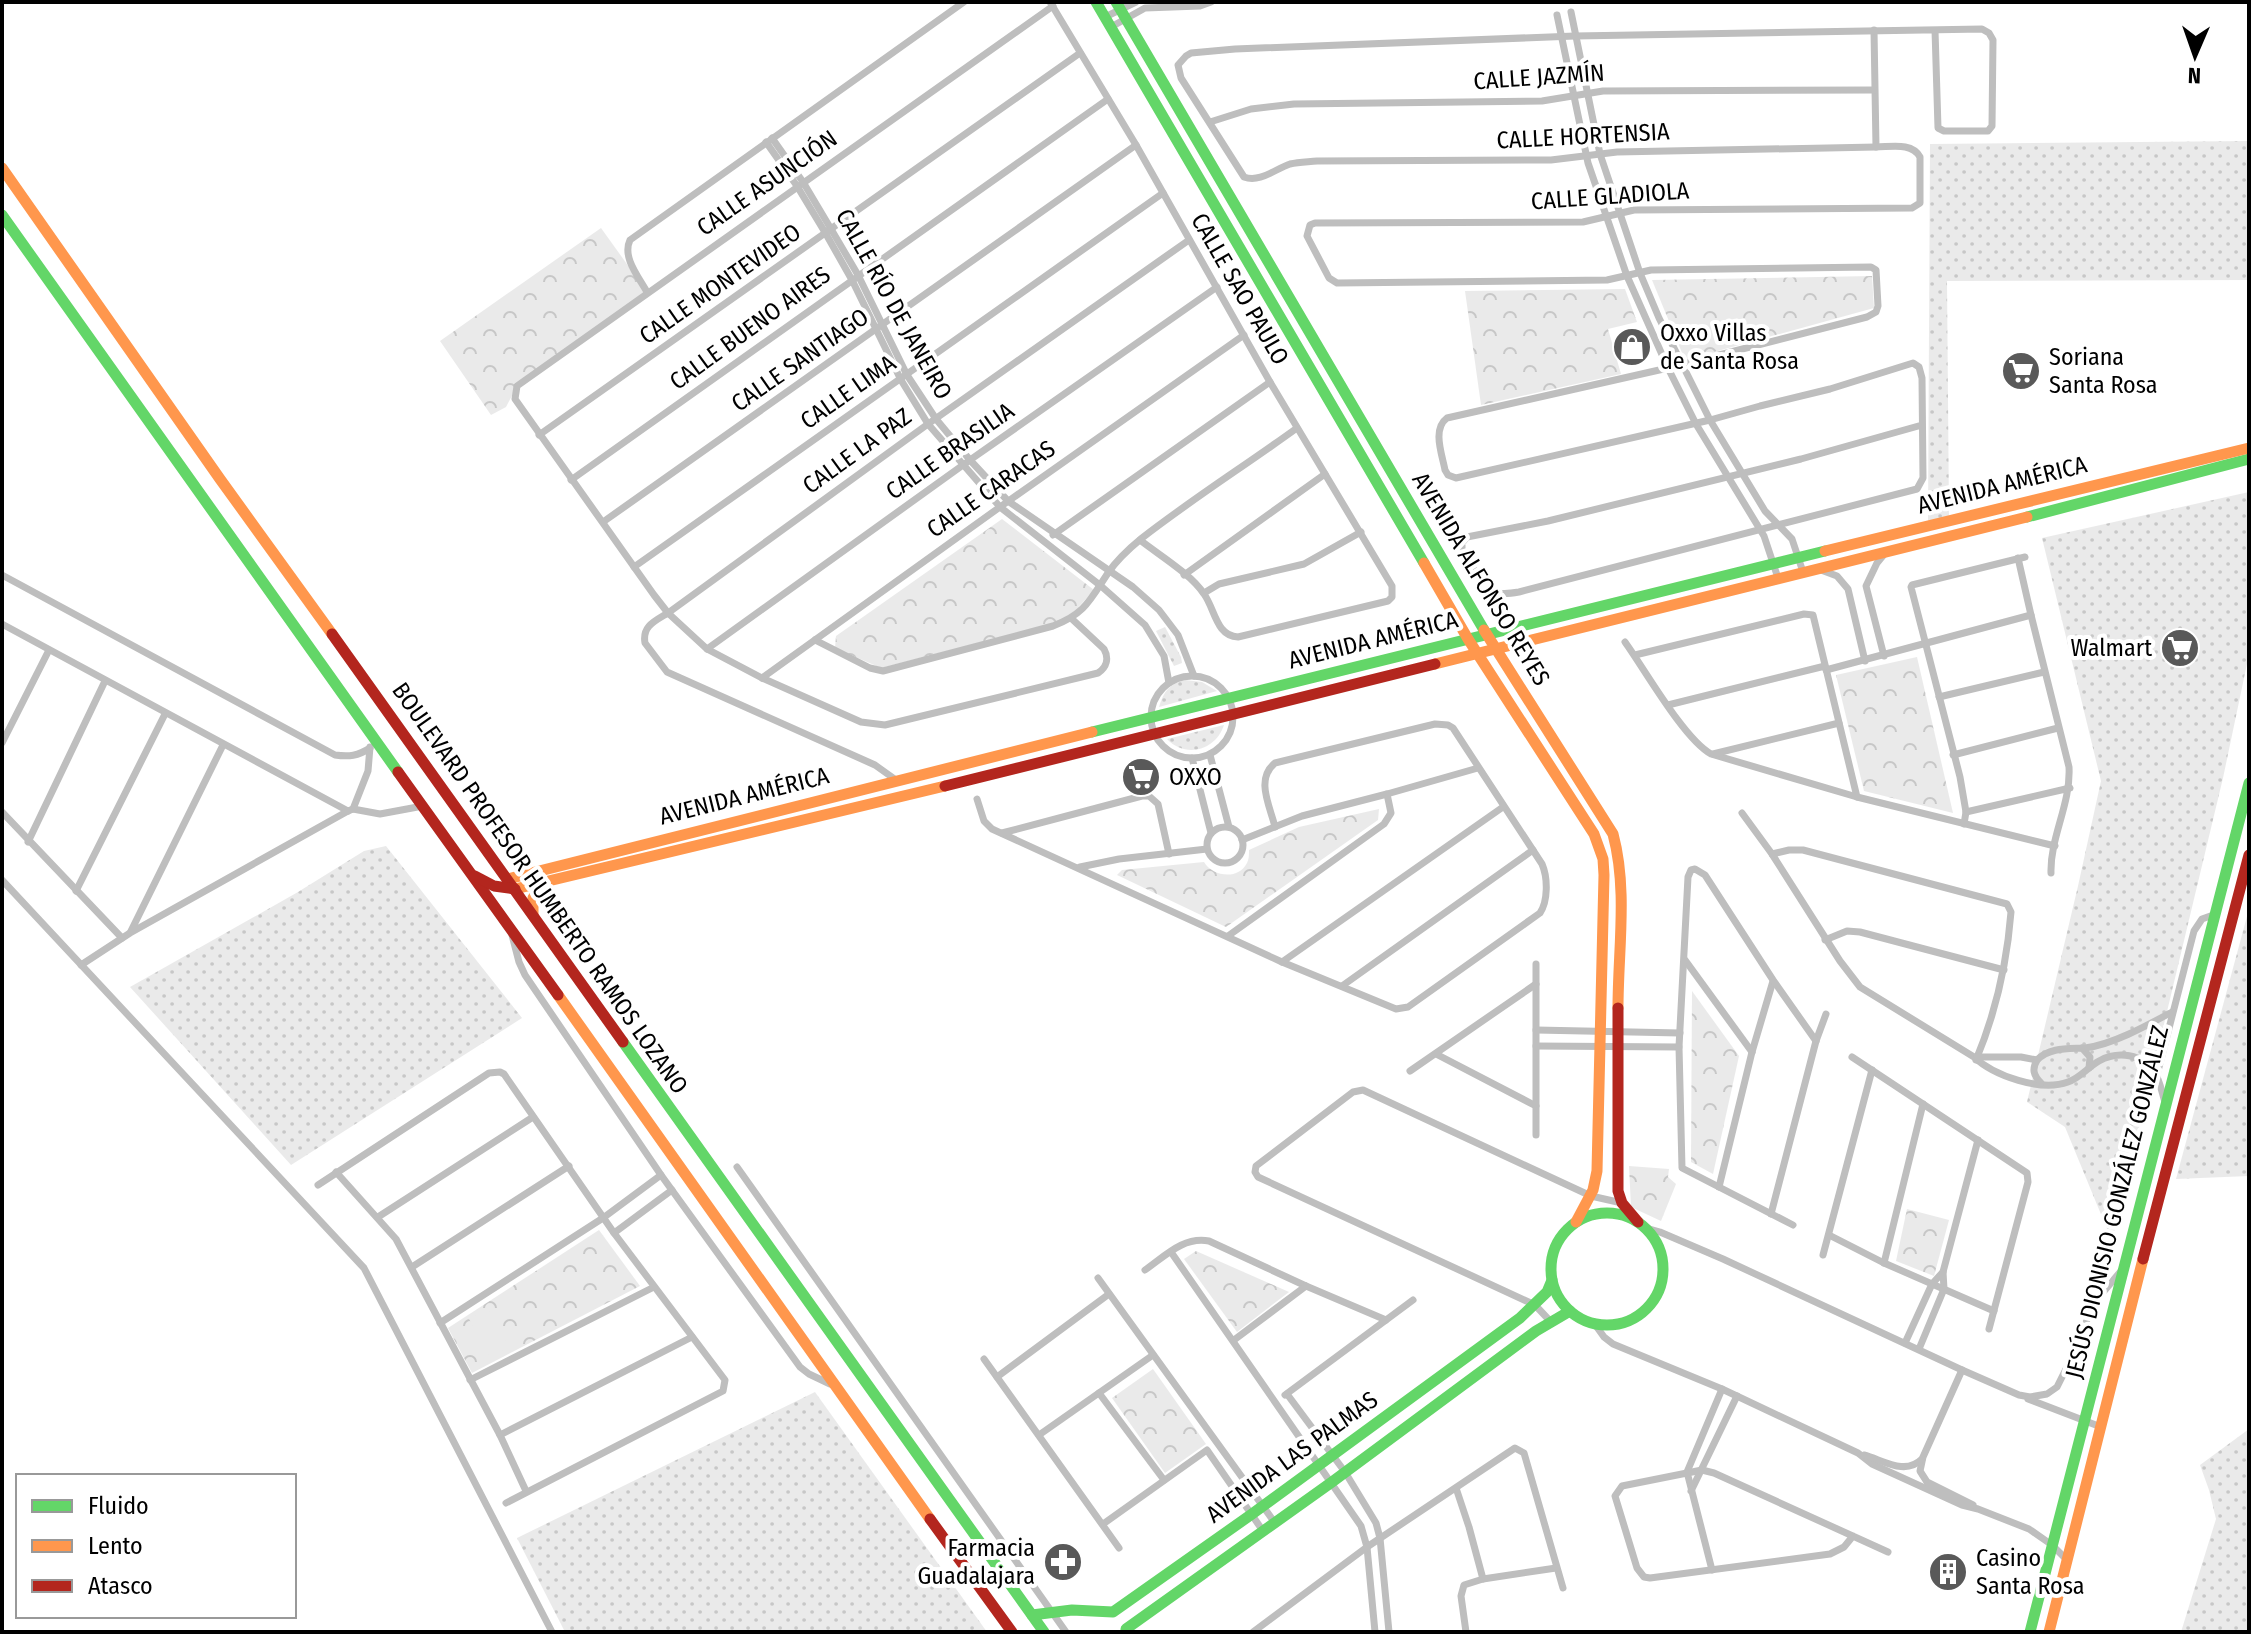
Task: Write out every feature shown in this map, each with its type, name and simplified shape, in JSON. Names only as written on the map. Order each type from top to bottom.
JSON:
[{"type":"main road","name":"AVENIDA ALFONSO REYES","points":[[1096,2],[1468,639],[1594,834],[1603,859],[1604,907],[1597,1171],[1591,1196],[1576,1222]]},
{"type":"main road","name":"AVENIDA ALFONSO REYES","points":[[1120,10],[1495,648],[1610,829],[1618,850],[1621,878],[1617,1046],[1618,1191],[1622,1203]]},
{"type":"main road","name":"BOULEVARD PROFESOR HUMBERTO RAMOS LOZANO","points":[[2,168],[1044,1632]]},
{"type":"main road","name":"BOULEVARD PROFESOR HUMBERTO RAMOS LOZANO","points":[[2,215],[835,1386],[961,1546],[1012,1632]]},
{"type":"main road","name":"AVENIDA AMÉRICA","points":[[512,884],[896,780],[2249,448]]},
{"type":"main road","name":"AVENIDA AMÉRICA","points":[[512,884],[544,884],[918,793],[2101,499],[2249,459]]},
{"type":"main road","points":[[187,475],[200,472],[207,460]]},
{"type":"main road","points":[[203,498],[210,487],[224,484]]},
{"type":"main road","points":[[1972,515],[1969,522],[1977,529]]},
{"type":"main road","points":[[1948,521],[1955,526],[1954,534]]},
{"type":"main road","points":[[913,776],[918,793]]},
{"type":"main road","name":"JESÚS DIONISIO GONZÁLEZ GONZÁLEZ","points":[[2030,1632],[2165,1103],[2244,822],[2249,783]]},
{"type":"main road","name":"JESÚS DIONISIO GONZÁLEZ GONZÁLEZ","points":[[2049,1632],[2249,855]]},
{"type":"main road","points":[[469,872],[494,886],[512,884]]},
{"type":"main road","points":[[533,915],[533,898],[544,884]]},
{"type":"main road","points":[[1604,907],[1620,907]]},
{"type":"main road","points":[[1622,1203],[1642,1225],[1656,1241],[1662,1256],[1663,1272],[1656,1295],[1641,1314],[1611,1325],[1581,1319],[1570,1311],[1555,1291],[1552,1280],[1551,1263],[1555,1247],[1564,1233],[1576,1222],[1591,1215],[1607,1213],[1624,1215],[1642,1225]]},
{"type":"main road","name":"AVENIDA LAS PALMAS","points":[[1113,1612],[1252,1514],[1535,1305],[1547,1292],[1552,1280]]},
{"type":"main road","name":"AVENIDA LAS PALMAS","points":[[1126,1631],[1570,1311]]},
{"type":"main road","points":[[961,1546],[975,1547],[1008,1596],[1029,1610],[1093,1609],[1113,1612],[1126,1631]]},
{"type":"street","points":[[647,292],[627,256],[630,240],[964,2]]},
{"type":"street","points":[[1108,22],[1120,10],[1136,2]]},
{"type":"street","points":[[1120,10],[1222,2]]},
{"type":"street","name":"CALLE SAO PAULO","points":[[1051,4],[1392,586],[1392,597],[1388,601],[1238,637],[1229,636],[1222,630],[1204,593]]},
{"type":"street","name":"CALLE ASUNCIÓN","points":[[539,435],[515,399],[517,386],[1051,4]]},
{"type":"street","points":[[1571,12],[1600,154],[1640,273],[1710,420],[1765,511],[1792,539],[1799,558],[1809,570],[1837,576],[1848,589],[1865,661]]},
{"type":"street","points":[[1557,15],[1587,157],[1627,276],[1696,424],[1769,545],[1778,578]]},
{"type":"street","points":[[1210,122],[1181,78],[1178,65],[1191,53],[1561,36],[1982,29],[1993,40],[1992,126],[1988,131],[1940,130],[1936,124],[1935,30]]},
{"type":"street","points":[[1874,30],[1876,147]]},
{"type":"street","name":"CALLE MONTEVIDEO","points":[[539,435],[1080,53]]},
{"type":"street","name":"CALLE JAZMÍN","points":[[1210,122],[1251,109],[1294,104],[1542,101],[1587,93],[1874,90]]},
{"type":"street","name":"CALLE BUENO AIRES","points":[[571,480],[1108,99]]},
{"type":"street","name":"CALLE HORTENSIA","points":[[1210,122],[1247,179],[1258,178],[1299,162],[1551,160],[1600,154],[1876,147],[1911,147],[1920,157]]},
{"type":"street","name":"CALLE RÍO DE JANEIRO","points":[[769,140],[829,232],[855,277],[904,378],[932,422],[1000,507],[1046,541],[1145,625],[1164,656],[1169,683]]},
{"type":"street","name":"CALLE SANTIAGO","points":[[603,522],[1136,145]]},
{"type":"street","name":"CALLE GLADIOLA","points":[[1627,276],[1607,280],[1342,284],[1329,278],[1307,232],[1310,225],[1315,223],[1583,222],[1634,210],[1912,208],[1920,203],[1920,157]]},
{"type":"street","name":"CALLE LIMA","points":[[634,567],[1163,193]]},
{"type":"street","name":"CALLE LA PAZ","points":[[896,780],[875,765],[667,672],[644,639],[644,633],[650,624],[1189,240]]},
{"type":"street","points":[[1627,276],[1651,270],[1868,267],[1877,272],[1878,306],[1874,314],[1668,368],[1447,418],[1439,428],[1448,475],[1456,478],[1696,424],[1830,389],[1913,363],[1919,367],[1922,378],[1923,478],[1917,489],[1910,491],[1519,592],[1501,594],[1486,588],[1462,550],[1462,543],[1467,537],[1548,521],[1742,474],[1922,425]]},
{"type":"street","name":"CALLE BRASILIA","points":[[707,649],[1217,287]]},
{"type":"street","name":"CALLE CARACAS","points":[[762,678],[1244,335]]},
{"type":"street","points":[[1046,541],[1270,382]]},
{"type":"street","points":[[815,640],[870,668],[883,671],[1072,619],[1089,603],[1109,571],[1140,540],[1297,428]]},
{"type":"street","points":[[539,435],[668,613],[707,649],[762,678],[861,722],[885,725],[1098,673],[1105,665],[1107,655],[1072,619]]},
{"type":"street","name":"CALLE RÍO DE JANEIRO","points":[[966,463],[1008,501],[1133,587],[1159,610],[1178,635],[1194,676]]},
{"type":"street","points":[[1184,575],[1325,474]]},
{"type":"street","points":[[1140,540],[1204,593],[1219,584],[1304,564],[1361,532]]},
{"type":"street","points":[[1884,656],[1866,586],[1877,563],[1887,551]]},
{"type":"street","points":[[1964,824],[1966,812],[1960,777],[1911,585],[2022,557],[2031,615],[2069,767],[2070,788],[2051,873]]},
{"type":"street","points":[[2,575],[335,755],[350,757],[370,748]]},
{"type":"street","points":[[1848,589],[1866,586]]},
{"type":"street","points":[[1145,625],[1159,610]]},
{"type":"street","points":[[1635,655],[1811,614],[1815,616],[1857,797]]},
{"type":"street","points":[[1668,705],[1865,661],[2031,615]]},
{"type":"street","points":[[1857,624],[1875,620]]},
{"type":"street","points":[[2,624],[223,745],[351,810],[380,814],[423,806]]},
{"type":"street","points":[[1625,642],[1699,746],[1711,754],[1857,797],[2055,846]]},
{"type":"street","points":[[2,743],[49,650]]},
{"type":"street","points":[[1939,697],[2044,672]]},
{"type":"street","points":[[1194,676],[1214,683],[1229,698],[1234,714],[1233,726],[1220,748],[1210,755],[1192,758],[1176,755],[1163,747],[1155,734],[1151,718],[1156,698],[1169,683],[1194,676]]},
{"type":"street","points":[[28,842],[105,681]]},
{"type":"street","points":[[76,891],[165,714]]},
{"type":"street","points":[[977,799],[987,825],[1002,833],[1388,1008],[1408,1007],[1540,913],[1545,905],[1544,869],[1453,728],[1441,723],[1275,763],[1268,769],[1264,784],[1275,827]]},
{"type":"street","points":[[1711,754],[1839,723]]},
{"type":"street","points":[[1953,755],[2058,728]]},
{"type":"street","points":[[81,965],[130,933],[351,810],[368,771],[369,733]]},
{"type":"street","points":[[130,933],[223,745]]},
{"type":"street","points":[[1210,755],[1229,827]]},
{"type":"street","points":[[1192,758],[1211,833],[1207,849],[1214,859],[1226,863],[1241,853],[1242,840],[1235,830],[1223,827],[1211,833]]},
{"type":"street","points":[[1242,840],[1302,816],[1478,768]]},
{"type":"street","points":[[1199,783],[1216,778]]},
{"type":"street","points":[[1966,812],[2070,788]]},
{"type":"street","points":[[1228,936],[1384,824],[1391,813],[1387,794]]},
{"type":"street","points":[[1002,833],[1149,796],[1158,804],[1169,854]]},
{"type":"street","points":[[1282,962],[1503,807]]},
{"type":"street","points":[[2,812],[122,938]]},
{"type":"street","points":[[1742,813],[1772,854],[1825,940],[1866,991],[2003,1076],[2056,1085],[2069,1082],[2102,1060],[2120,1054],[2138,1058],[2157,1075],[2165,1103]]},
{"type":"street","points":[[1077,867],[1207,849]]},
{"type":"street","points":[[1342,986],[1533,850]]},
{"type":"street","points":[[1772,854],[1803,850],[2003,902],[2011,912],[2004,970],[1992,1019],[1976,1058]]},
{"type":"street","points":[[1793,1225],[1682,1168],[1679,1047],[1688,877],[1691,870],[1705,875],[1816,1041]]},
{"type":"street","points":[[2,880],[364,1268],[552,1632]]},
{"type":"street","points":[[2157,1075],[2194,931],[2202,919],[2216,913]]},
{"type":"street","points":[[509,925],[525,975],[661,1175],[800,1367],[835,1386]]},
{"type":"street","points":[[1825,940],[1847,931],[1860,932],[2004,970]]},
{"type":"street","points":[[1685,960],[1752,1052]]},
{"type":"street","points":[[1536,964],[1536,1135]]},
{"type":"street","points":[[1719,1187],[1773,980]]},
{"type":"street","points":[[1410,1071],[1536,984]]},
{"type":"street","points":[[2042,1084],[2034,1074],[2034,1065],[2042,1055],[2059,1049],[2103,1044],[2172,1012]]},
{"type":"street","points":[[1771,1214],[1816,1041],[1826,1014]]},
{"type":"street","points":[[1536,1030],[1680,1033]]},
{"type":"street","points":[[1536,1046],[1679,1047]]},
{"type":"street","points":[[2082,1048],[2090,1057],[2089,1068]]},
{"type":"street","points":[[1436,1054],[1536,1106]]},
{"type":"street","points":[[1852,1057],[2028,1174],[1989,1329]]},
{"type":"street","points":[[1976,1058],[2019,1057],[2037,1060]]},
{"type":"street","points":[[1823,1255],[1872,1070]]},
{"type":"street","points":[[318,1185],[489,1073],[500,1072],[603,1218],[725,1380],[723,1391],[506,1503]]},
{"type":"street","points":[[1551,1322],[1535,1305],[1258,1177],[1256,1166],[1353,1092],[1367,1091],[1591,1196],[1622,1203]]},
{"type":"street","points":[[1884,1263],[1923,1104]]},
{"type":"street","points":[[378,1217],[533,1117]]},
{"type":"street","points":[[1919,1349],[1944,1289],[1943,1272],[1978,1140]]},
{"type":"street","points":[[412,1267],[569,1166]]},
{"type":"street","points":[[737,1167],[1066,1632]]},
{"type":"street","points":[[336,1172],[396,1239],[500,1435],[526,1491]]},
{"type":"street","points":[[440,1323],[603,1218],[661,1175]]},
{"type":"street","points":[[614,1233],[672,1190]]},
{"type":"street","points":[[1642,1225],[1723,1259],[1962,1370],[2101,1427]]},
{"type":"street","points":[[1829,1235],[1884,1263],[1994,1311]]},
{"type":"street","points":[[1145,1270],[1192,1240],[1209,1241],[1386,1320]]},
{"type":"street","points":[[1171,1252],[1358,1520],[1367,1547],[1375,1632]]},
{"type":"street","points":[[2019,1395],[2040,1396],[2057,1387],[2094,1303],[2122,1270]]},
{"type":"street","points":[[1905,1343],[1932,1284],[1943,1272]]},
{"type":"street","points":[[1098,1278],[1275,1523]]},
{"type":"street","points":[[1234,1340],[1306,1286]]},
{"type":"street","points":[[470,1380],[654,1287]]},
{"type":"street","points":[[997,1377],[1109,1294]]},
{"type":"street","points":[[1276,1401],[1413,1300]]},
{"type":"street","points":[[1594,1323],[1613,1344],[1722,1389],[1858,1453],[1904,1468],[1917,1465],[1923,1457]]},
{"type":"street","points":[[500,1435],[692,1337]]},
{"type":"street","points":[[1039,1435],[1153,1355]]},
{"type":"street","points":[[984,1359],[1119,1548]]},
{"type":"street","points":[[1962,1370],[1923,1457],[1920,1471],[1924,1479],[1978,1509]]},
{"type":"street","points":[[1712,1570],[1687,1472],[1722,1389]]},
{"type":"street","points":[[1099,1393],[1164,1480]]},
{"type":"street","points":[[1287,1394],[1345,1472],[1376,1523],[1389,1632]]},
{"type":"street","points":[[1691,1491],[1737,1396]]},
{"type":"street","points":[[1704,1431],[1717,1437]]},
{"type":"street","points":[[1253,1632],[1367,1547],[1511,1449],[1518,1448],[1524,1453],[1563,1588]]},
{"type":"street","points":[[1103,1524],[1207,1450],[1263,1531]]},
{"type":"street","points":[[1858,1453],[1872,1464],[1962,1505],[2029,1529],[2067,1560]]},
{"type":"street","points":[[1853,1536],[1844,1547],[1830,1554],[1657,1578],[1644,1577],[1637,1568],[1616,1502],[1616,1491],[1622,1486],[1702,1470],[1714,1473],[1853,1536],[1888,1552]]},
{"type":"street","points":[[947,1498],[963,1488]]},
{"type":"street","points":[[1456,1488],[1483,1579]]},
{"type":"street","points":[[1466,1632],[1461,1596],[1468,1583],[1556,1568]]},
{"type":"green space","points":[[2249,141],[2249,280],[1947,281],[1949,516],[1928,521],[1930,144]]},
{"type":"green space","points":[[601,228],[647,292],[517,386],[506,407],[491,415],[440,341]]},
{"type":"green space","points":[[1872,276],[1874,308],[1685,360],[1652,280]]},
{"type":"green space","points":[[1625,289],[1637,322],[1608,329],[1621,374],[1481,405],[1465,291]]},
{"type":"green space","points":[[2249,492],[2248,659],[2223,778],[2112,1241],[2065,1127],[2027,1102],[2101,781],[2042,538]]},
{"type":"green space","points":[[1002,519],[1094,590],[1075,611],[1055,623],[881,668],[835,648],[836,636]]},
{"type":"green space","points":[[1165,627],[1181,657],[1182,663],[1174,666],[1156,631]]},
{"type":"green space","points":[[1917,657],[1953,813],[1864,791],[1836,675]]},
{"type":"green space","points":[[1185,680],[1202,682],[1217,691],[1159,707],[1168,689]]},
{"type":"green space","points":[[1224,725],[1214,741],[1200,749],[1183,749],[1167,739]]},
{"type":"green space","points":[[1379,809],[1378,820],[1226,927],[1117,875],[1122,870],[1204,862],[1213,871],[1232,874],[1243,869],[1249,858],[1249,850],[1299,827]]},
{"type":"green space","points":[[386,846],[522,1018],[291,1165],[130,987],[364,851]]},
{"type":"green space","points":[[2249,909],[2249,1176],[2176,1179]]},
{"type":"green space","points":[[1692,991],[1739,1056],[1713,1174],[1691,1162]]},
{"type":"green space","points":[[1629,1166],[1669,1169],[1668,1177],[1676,1184],[1661,1221],[1631,1207]]},
{"type":"green space","points":[[1907,1209],[1949,1220],[1934,1276],[1896,1261]]},
{"type":"green space","points":[[599,1230],[640,1286],[472,1373],[448,1328]]},
{"type":"green space","points":[[1196,1251],[1289,1292],[1237,1332],[1184,1259]]},
{"type":"green space","points":[[488,1309],[509,1347],[490,1357],[469,1319]]},
{"type":"green space","points":[[1153,1369],[1206,1444],[1165,1473],[1112,1398]]},
{"type":"green space","points":[[815,1392],[987,1632],[565,1632],[517,1538]]},
{"type":"green space","points":[[2249,1429],[2249,1632],[2181,1632],[2216,1519],[2200,1465]]},
{"type":"traffic: fast","points":[[1096,2],[1424,563]]},
{"type":"traffic: fast","points":[[1116,2],[1484,630]]},
{"type":"traffic: fast","points":[[2,215],[398,772]]},
{"type":"traffic: fast","points":[[2027,517],[2249,459]]},
{"type":"traffic: fast","points":[[1092,732],[1825,551]]},
{"type":"traffic: fast","points":[[2030,1632],[2249,783]]},
{"type":"traffic: fast","points":[[623,1042],[1044,1632]]},
{"type":"traffic: fast","points":[[1607,1213],[1628,1218],[1646,1230],[1658,1248],[1663,1269],[1658,1290],[1646,1308],[1628,1320],[1607,1325],[1586,1320],[1568,1308],[1556,1290],[1551,1269],[1556,1248],[1568,1230],[1586,1218],[1607,1213]]},
{"type":"traffic: fast","points":[[1032,1615],[1072,1610],[1113,1612],[1520,1318],[1547,1292],[1552,1280]]},
{"type":"traffic: fast","points":[[1126,1632],[1126,1629],[1536,1331],[1570,1311]]},
{"type":"traffic: slow","points":[[2,168],[332,634]]},
{"type":"traffic: slow","points":[[1825,551],[2249,448]]},
{"type":"traffic: slow","points":[[1435,664],[2027,517]]},
{"type":"traffic: slow","points":[[1424,563],[1468,639],[1594,834],[1603,859],[1597,1171],[1593,1190],[1576,1222]]},
{"type":"traffic: slow","points":[[1484,630],[1613,834],[1621,898],[1618,1008]]},
{"type":"traffic: slow","points":[[508,879],[1092,732]]},
{"type":"traffic: slow","points":[[515,889],[945,786]]},
{"type":"traffic: slow","points":[[533,915],[533,898],[544,884]]},
{"type":"traffic: slow","points":[[558,995],[930,1519]]},
{"type":"traffic: slow","points":[[2049,1632],[2143,1259]]},
{"type":"traffic: jam","points":[[332,634],[623,1042]]},
{"type":"traffic: jam","points":[[945,786],[1435,664]]},
{"type":"traffic: jam","points":[[398,772],[558,995]]},
{"type":"traffic: jam","points":[[2143,1259],[2249,855]]},
{"type":"traffic: jam","points":[[475,876],[494,886],[515,889]]},
{"type":"traffic: jam","points":[[1618,1008],[1618,1191],[1622,1203],[1638,1222]]},
{"type":"traffic: jam","points":[[930,1519],[1012,1632]]},
{"type":"place","name":"Oxxo Villas de Santa Rosa","points":[[1632,347]]},
{"type":"place","name":"Soriana Santa Rosa","points":[[2021,371]]},
{"type":"place","name":"Walmart","points":[[2180,648]]},
{"type":"place","name":"OXXO","points":[[1141,777]]},
{"type":"place","name":"Farmacia Guadalajara","points":[[1063,1562]]},
{"type":"place","name":"Casino Santa Rosa","points":[[1948,1572]]}]
